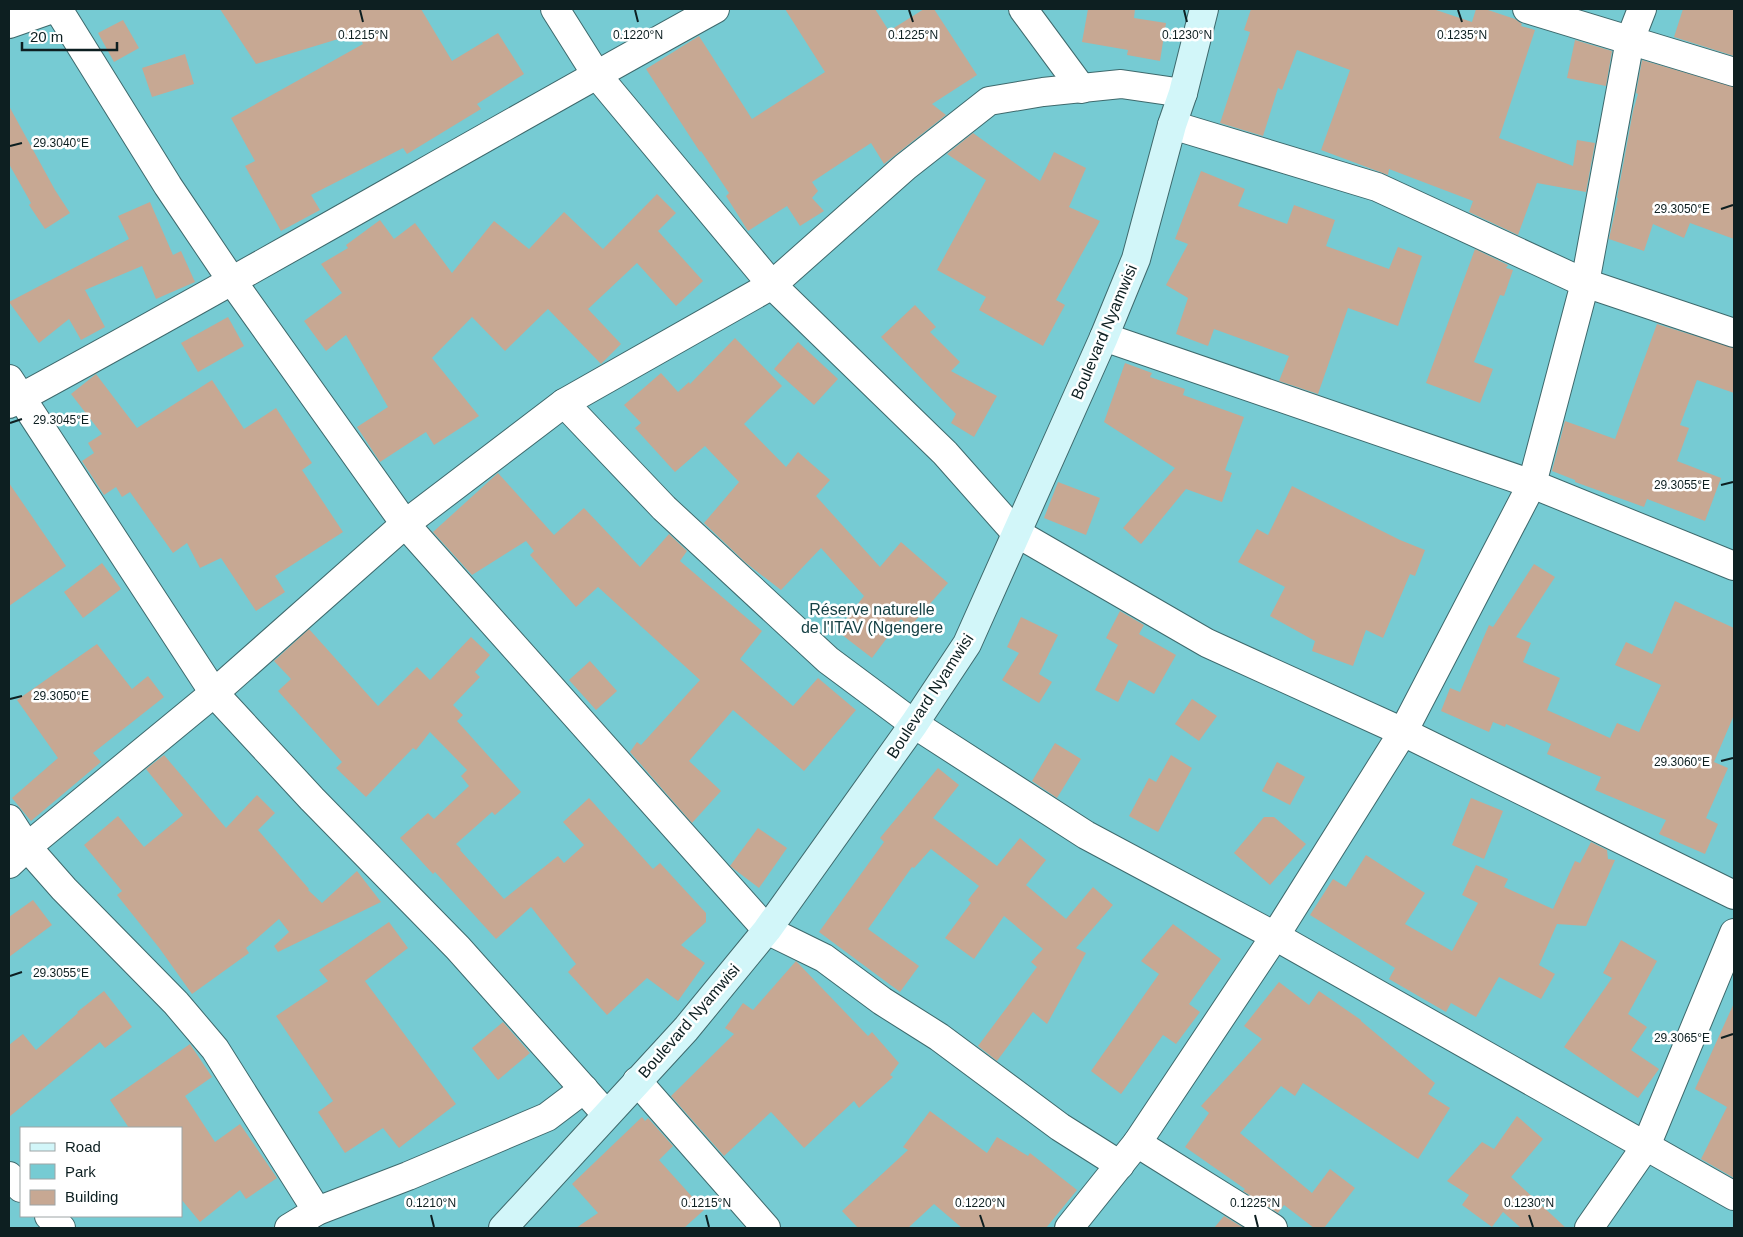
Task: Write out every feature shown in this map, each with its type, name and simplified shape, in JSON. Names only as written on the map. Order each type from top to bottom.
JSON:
[{"type":"main road","name":"Boulevard Nyamwisi","points":[[503,1228],[686,1028],[767,930],[914,724],[967,644],[1015,532],[1104,337],[1136,259],[1172,125],[1183,92],[1204,9]]},
{"type":"street","points":[[9,24],[52,9]]},
{"type":"street","points":[[58,9],[168,186],[232,281],[405,524],[767,930],[824,958],[882,1001],[939,1037],[1060,1127],[1120,1165]]},
{"type":"street","points":[[555,9],[596,74],[772,285],[945,453],[1015,532],[1206,643],[1403,732],[1734,895]]},
{"type":"street","points":[[606,1114],[458,948],[312,798],[214,693],[13,393],[232,281],[596,74],[715,9]]},
{"type":"street","points":[[1023,9],[1082,88]]},
{"type":"street","points":[[1527,9],[1734,72]]},
{"type":"street","points":[[1069,1228],[1137,1143],[1275,936],[1403,732],[1532,484],[1585,282],[1630,40],[1642,9]]},
{"type":"street","points":[[18,855],[214,693],[405,524],[564,403],[772,285],[905,167],[989,101],[1043,92],[1121,84],[1183,92]]},
{"type":"street","points":[[1172,125],[1377,187],[1585,282],[1734,334]]},
{"type":"street","points":[[1104,337],[1532,484],[1734,566]]},
{"type":"street","points":[[564,403],[664,508],[828,660],[914,724],[1086,835],[1275,936],[1734,1196]]},
{"type":"street","points":[[9,819],[18,855],[64,889],[176,1003],[216,1049],[317,1211]]},
{"type":"street","points":[[1589,1228],[1646,1146],[1734,933]]},
{"type":"street","points":[[637,1081],[766,1228]]},
{"type":"street","points":[[288,1228],[317,1211],[408,1176],[547,1117],[584,1089]]},
{"type":"street","points":[[1137,1143],[1273,1228]]},
{"type":"street","points":[[9,1176],[20,1187]]},
{"type":"street","points":[[50,1217],[61,1228]]},
{"type":"green space","name":"Réserve naturelle de l'ITAV (Ngengere","points":[[9,9],[1734,9],[1734,1228],[9,1228]]},
{"type":"building","points":[[220,9],[421,9],[452,61],[498,33],[524,74],[477,104],[481,109],[407,154],[403,148],[311,195],[320,210],[281,231],[245,166],[255,161],[231,118],[363,44],[358,33],[256,64]]},
{"type":"building","points":[[785,9],[875,9],[889,31],[924,9],[934,9],[977,75],[932,104],[946,115],[884,164],[871,143],[812,182],[818,191],[812,198],[824,211],[800,226],[787,206],[748,231],[726,196],[729,193],[646,69],[699,36],[752,119],[825,72]]},
{"type":"building","points":[[1088,9],[1135,9],[1134,18],[1166,23],[1160,61],[1127,55],[1128,50],[1082,42]]},
{"type":"building","points":[[1251,9],[1433,9],[1472,22],[1476,9],[1485,9],[1515,19],[1522,24],[1521,26],[1535,30],[1499,138],[1573,166],[1577,140],[1595,143],[1586,192],[1537,183],[1518,235],[1469,212],[1473,201],[1389,169],[1388,175],[1321,150],[1350,70],[1297,50],[1282,90],[1278,88],[1263,136],[1220,123],[1250,32],[1244,30]]},
{"type":"building","points":[[1683,9],[1734,9],[1734,56],[1674,37]]},
{"type":"building","points":[[123,20],[139,48],[114,62],[98,33]]},
{"type":"building","points":[[1575,40],[1612,51],[1606,86],[1567,78]]},
{"type":"building","points":[[185,54],[194,84],[152,97],[142,68]]},
{"type":"building","points":[[1642,60],[1734,87],[1734,239],[1690,223],[1684,238],[1653,224],[1644,251],[1609,239],[1633,111],[1638,94],[1636,93]]},
{"type":"building","points":[[9,106],[55,190],[70,213],[45,229],[29,205],[31,203],[9,164]]},
{"type":"building","points":[[973,133],[1040,181],[1054,152],[1086,168],[1069,207],[1100,221],[1056,300],[1065,305],[1043,346],[979,310],[986,297],[937,270],[986,180],[947,154]]},
{"type":"building","points":[[1201,171],[1245,189],[1238,206],[1287,224],[1294,205],[1335,220],[1326,246],[1389,269],[1398,247],[1422,256],[1398,326],[1348,308],[1318,394],[1279,381],[1289,356],[1214,329],[1208,346],[1176,334],[1188,298],[1166,285],[1188,244],[1175,239]]},
{"type":"building","points":[[657,194],[676,213],[658,231],[703,281],[676,306],[637,263],[588,309],[621,344],[601,364],[548,309],[505,351],[472,317],[432,358],[479,416],[434,445],[426,432],[380,462],[357,427],[388,407],[346,335],[326,351],[304,321],[342,293],[321,264],[348,248],[346,245],[380,220],[394,239],[415,223],[452,273],[494,221],[529,249],[564,212],[603,249]]},
{"type":"building","points":[[150,202],[173,255],[181,251],[195,282],[156,299],[142,266],[85,290],[105,327],[81,340],[69,319],[39,343],[9,302],[129,239],[118,216]]},
{"type":"building","points":[[1475,249],[1508,265],[1506,268],[1513,270],[1504,296],[1500,295],[1474,362],[1493,369],[1480,403],[1426,383]]},
{"type":"building","points":[[915,305],[936,327],[930,332],[960,362],[951,371],[997,396],[974,437],[951,423],[956,414],[881,337]]},
{"type":"building","points":[[228,317],[244,346],[198,372],[181,343]]},
{"type":"building","points":[[1657,324],[1734,348],[1734,393],[1697,380],[1680,425],[1689,428],[1677,461],[1721,478],[1705,521],[1647,499],[1644,507],[1575,482],[1575,480],[1552,471],[1565,421],[1615,439]]},
{"type":"building","points":[[735,338],[782,386],[744,424],[786,467],[798,452],[830,480],[816,496],[880,567],[901,542],[948,583],[910,627],[901,619],[872,658],[837,631],[864,596],[821,548],[781,590],[746,563],[704,523],[739,482],[705,446],[675,472],[635,428],[641,423],[624,405],[661,373],[678,392],[689,382],[690,384]]},
{"type":"building","points":[[798,342],[838,379],[814,405],[774,369]]},
{"type":"building","points":[[1125,363],[1152,373],[1150,377],[1185,389],[1183,395],[1244,417],[1225,470],[1232,473],[1222,502],[1186,489],[1141,544],[1123,528],[1175,468],[1104,422]]},
{"type":"building","points":[[96,374],[137,428],[212,380],[244,429],[276,408],[312,463],[302,470],[343,532],[275,576],[285,592],[256,611],[221,558],[200,568],[187,543],[173,553],[130,492],[122,497],[116,487],[104,495],[82,461],[94,453],[88,443],[102,434],[71,394]]},
{"type":"building","points":[[498,473],[554,535],[584,508],[640,567],[669,534],[687,551],[680,561],[762,631],[740,659],[793,706],[818,678],[856,710],[804,771],[733,710],[689,761],[721,791],[692,823],[630,752],[637,742],[641,745],[700,680],[598,587],[576,607],[530,555],[534,551],[526,541],[472,575],[433,532]]},
{"type":"building","points":[[1058,482],[1100,498],[1086,535],[1044,518]]},
{"type":"building","points":[[9,483],[66,566],[9,606]]},
{"type":"building","points":[[1292,486],[1400,540],[1425,550],[1415,576],[1410,574],[1383,638],[1366,630],[1353,666],[1312,651],[1315,641],[1270,616],[1285,587],[1238,562],[1257,529],[1268,535]]},
{"type":"building","points":[[102,563],[121,589],[83,618],[64,592]]},
{"type":"building","points":[[1534,564],[1555,577],[1516,637],[1531,643],[1523,662],[1560,678],[1547,710],[1610,738],[1617,723],[1639,732],[1661,685],[1615,665],[1626,642],[1652,654],[1675,601],[1734,628],[1734,715],[1714,762],[1728,768],[1706,818],[1718,824],[1705,854],[1659,834],[1666,820],[1595,790],[1601,777],[1547,754],[1551,744],[1506,724],[1505,727],[1493,722],[1489,732],[1441,711],[1450,688],[1460,692],[1489,625],[1493,627]]},
{"type":"building","points":[[1120,611],[1144,625],[1139,634],[1176,655],[1154,694],[1129,680],[1118,702],[1095,690],[1118,645],[1106,638]]},
{"type":"building","points":[[1021,617],[1058,635],[1039,674],[1052,682],[1039,703],[1002,680],[1019,653],[1007,647]]},
{"type":"building","points":[[309,629],[378,706],[417,667],[430,680],[471,637],[490,655],[475,672],[480,677],[453,705],[463,715],[457,721],[521,792],[495,815],[492,812],[456,844],[504,899],[558,856],[564,863],[584,845],[563,822],[589,798],[653,869],[660,863],[706,913],[706,922],[681,945],[705,963],[678,1001],[647,978],[607,1015],[568,972],[576,964],[531,907],[496,939],[435,872],[433,874],[400,838],[428,813],[434,819],[469,786],[461,776],[467,770],[430,732],[416,750],[413,748],[366,797],[336,768],[342,762],[278,691],[291,679],[274,661]]},
{"type":"building","points":[[97,644],[132,689],[148,676],[164,697],[93,753],[101,762],[31,821],[12,798],[58,758],[17,700]]},
{"type":"building","points":[[590,661],[617,691],[596,710],[569,680]]},
{"type":"building","points":[[1192,699],[1217,716],[1199,741],[1175,724]]},
{"type":"building","points":[[1055,743],[1081,759],[1057,798],[1032,781]]},
{"type":"building","points":[[164,755],[226,828],[257,795],[275,813],[258,830],[308,890],[322,903],[357,871],[381,902],[278,952],[274,946],[289,932],[279,919],[246,948],[249,953],[192,994],[160,949],[117,895],[122,891],[84,845],[118,816],[144,847],[183,815],[146,769]]},
{"type":"building","points":[[1171,755],[1192,768],[1158,832],[1129,816],[1149,778],[1156,782]]},
{"type":"building","points":[[1277,762],[1305,777],[1290,805],[1262,791]]},
{"type":"building","points":[[938,768],[959,785],[933,818],[997,866],[1020,838],[1046,860],[1026,885],[1066,919],[1093,887],[1113,905],[1076,948],[1086,953],[1047,1024],[1033,1012],[997,1061],[978,1046],[1037,967],[1031,962],[1043,949],[1004,916],[974,959],[945,938],[971,903],[968,900],[979,886],[931,849],[914,868],[912,867],[868,929],[919,966],[900,992],[819,932],[884,842],[880,838]]},
{"type":"building","points":[[1471,798],[1503,811],[1484,859],[1452,845]]},
{"type":"building","points":[[1264,817],[1274,817],[1306,844],[1270,885],[1234,853]]},
{"type":"building","points":[[758,828],[787,848],[759,888],[730,866]]},
{"type":"building","points":[[1591,842],[1607,850],[1608,859],[1615,860],[1586,926],[1557,924],[1539,965],[1555,974],[1541,999],[1499,977],[1476,1017],[1451,1003],[1446,1012],[1389,979],[1395,968],[1310,915],[1333,879],[1346,887],[1366,855],[1425,893],[1405,924],[1452,951],[1478,903],[1462,895],[1476,865],[1508,879],[1504,887],[1553,909],[1575,861],[1580,863]]},
{"type":"building","points":[[33,900],[52,925],[9,957],[9,917]]},
{"type":"building","points":[[389,922],[408,948],[365,981],[456,1104],[399,1148],[383,1128],[345,1153],[318,1112],[333,1101],[276,1016],[328,981],[319,970]]},
{"type":"building","points":[[1173,924],[1221,959],[1189,1004],[1200,1012],[1176,1044],[1163,1035],[1121,1094],[1091,1071],[1159,974],[1141,961]]},
{"type":"building","points":[[1621,940],[1657,961],[1628,1014],[1647,1027],[1631,1050],[1659,1069],[1638,1098],[1564,1047],[1612,978],[1603,973]]},
{"type":"building","points":[[796,961],[868,1036],[872,1032],[899,1063],[890,1075],[893,1077],[859,1108],[854,1101],[804,1148],[771,1112],[724,1156],[671,1096],[734,1034],[725,1028],[743,1003],[753,1010]]},
{"type":"building","points":[[1279,982],[1309,1005],[1319,991],[1361,1020],[1435,1083],[1428,1094],[1450,1108],[1418,1159],[1303,1083],[1295,1096],[1281,1086],[1240,1133],[1312,1193],[1330,1169],[1355,1188],[1324,1228],[1314,1228],[1284,1205],[1278,1213],[1243,1191],[1245,1189],[1185,1147],[1209,1113],[1201,1106],[1262,1039],[1244,1026]]},
{"type":"building","points":[[104,991],[132,1027],[105,1048],[100,1042],[9,1117],[9,1045],[23,1034],[36,1050],[77,1012]]},
{"type":"building","points":[[1734,1003],[1734,1178],[1701,1159],[1727,1107],[1695,1089]]},
{"type":"building","points":[[503,1022],[530,1053],[498,1080],[472,1048]]},
{"type":"building","points":[[190,1044],[212,1077],[185,1096],[215,1142],[240,1124],[277,1178],[246,1199],[240,1190],[200,1222],[182,1200],[182,1127],[128,1127],[110,1100]]},
{"type":"building","points":[[930,1111],[987,1153],[997,1137],[1028,1156],[1030,1153],[1077,1190],[1046,1228],[962,1228],[934,1204],[908,1228],[858,1228],[842,1211],[908,1150],[903,1147]]},
{"type":"building","points":[[1517,1116],[1543,1139],[1511,1177],[1566,1228],[1521,1228],[1503,1212],[1492,1227],[1462,1205],[1469,1195],[1447,1181],[1482,1142],[1494,1149]]},
{"type":"building","points":[[642,1117],[645,1121],[648,1118],[673,1146],[659,1160],[704,1210],[684,1228],[576,1228],[598,1213],[572,1184]]},
{"type":"building","points":[[1224,1216],[1244,1228],[1214,1228]]}]
